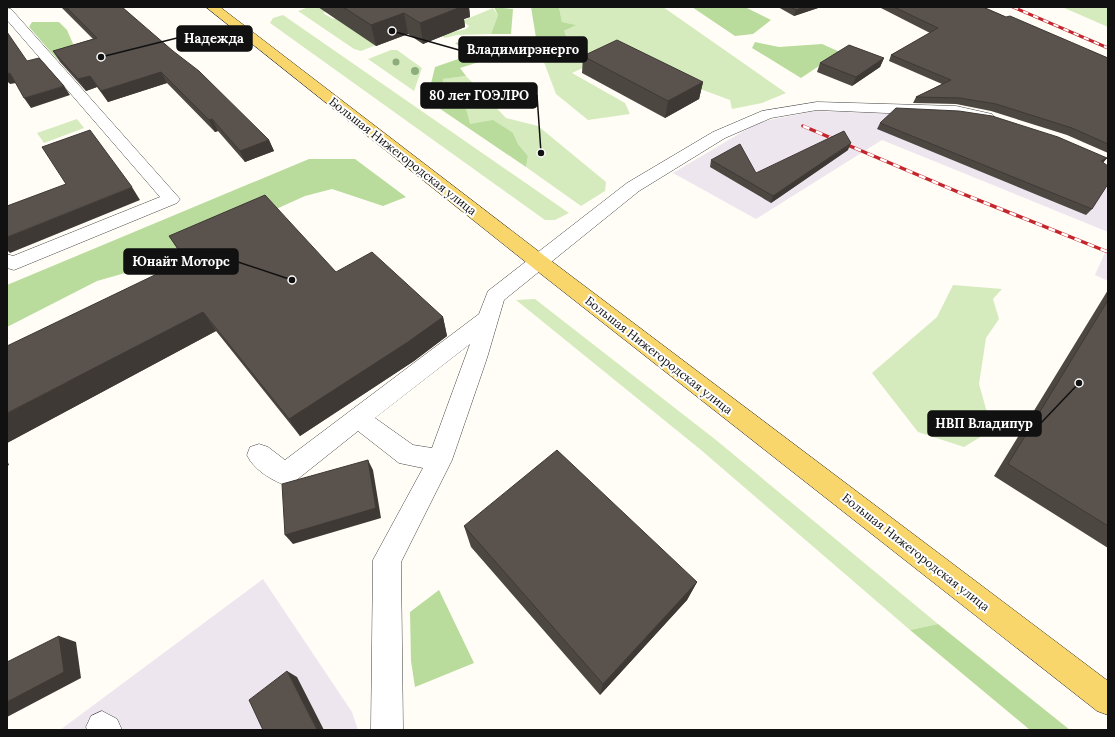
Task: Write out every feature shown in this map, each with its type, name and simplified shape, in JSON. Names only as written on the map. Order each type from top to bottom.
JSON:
[{"type":"main road","name":"Большая Нижегородская улица","points":[[212,7],[539,262],[1108,700]]},
{"type":"street","points":[[7,12],[171,200],[14,263],[7,261]]},
{"type":"street","points":[[387,730],[387,560],[440,460],[476,358],[494,296],[633,187],[719,135],[767,114],[817,106],[907,108],[956,111],[999,120]]},
{"type":"street","points":[[259,455],[285,474],[488,318]]},
{"type":"street","points":[[358,418],[408,455],[440,460]]},
{"type":"shaded area","points":[[815,111],[957,116],[1108,171],[1108,232],[882,140],[756,219],[673,173],[759,122]]},
{"type":"shaded area","points":[[1108,248],[1108,281],[1095,275]]},
{"type":"shaded area","points":[[263,579],[352,712],[358,730],[60,730]]},
{"type":"green space","points":[[309,7],[338,7],[323,13],[333,19],[336,18],[379,44],[361,51],[354,49],[298,11]]},
{"type":"green space","points":[[494,7],[513,9],[511,34],[491,34],[498,15]]},
{"type":"green space","points":[[531,7],[559,7],[562,22],[576,25],[564,31],[571,50],[561,58],[542,57],[537,44]]},
{"type":"green space","points":[[559,7],[663,7],[786,93],[762,103],[732,109],[730,100],[703,90],[639,53],[615,53],[572,73],[625,103],[630,114],[588,120],[556,94],[542,57],[560,58],[564,31],[575,25],[562,22]]},
{"type":"green space","points":[[692,7],[745,7],[771,20],[753,34],[735,36]]},
{"type":"green space","points":[[1062,7],[1108,7],[1108,27]]},
{"type":"green space","points":[[493,8],[498,15],[491,34],[457,35],[445,38],[440,35],[466,29],[469,26],[462,21]]},
{"type":"green space","points":[[283,15],[569,213],[555,220],[545,220],[270,23],[273,18]]},
{"type":"green space","points":[[32,22],[59,22],[67,30],[77,53],[57,59],[29,27]]},
{"type":"green space","points":[[465,41],[495,42],[501,44],[510,52],[460,68],[466,76],[443,79],[442,95],[428,96],[435,67],[470,55],[455,43]]},
{"type":"green space","points":[[755,42],[779,47],[822,44],[840,52],[801,78],[752,48]]},
{"type":"green space","points":[[391,50],[397,50],[422,68],[414,91],[368,59]]},
{"type":"green space","points":[[466,76],[506,118],[538,126],[606,182],[605,191],[581,206],[526,167],[528,156],[518,144],[513,133],[469,124],[427,100],[428,96],[442,95],[442,79]]},
{"type":"green space","points":[[427,100],[449,102],[466,109],[470,124],[493,120],[513,133],[518,144],[528,156],[526,167]]},
{"type":"green space","points":[[77,119],[84,128],[44,143],[37,133]]},
{"type":"green space","points":[[309,159],[355,159],[406,197],[383,206],[332,189],[305,196],[150,266],[97,281],[7,327],[7,285]]},
{"type":"green space","points":[[953,285],[1002,289],[993,299],[999,319],[986,338],[979,384],[992,430],[964,447],[918,432],[872,373],[937,317]]},
{"type":"green space","points":[[535,299],[716,440],[938,624],[910,630],[701,450],[516,300]]},
{"type":"green space","points":[[439,590],[474,663],[415,687],[411,661],[410,612]]},
{"type":"green space","points":[[938,624],[1070,730],[1030,730],[910,630]]},
{"type":"building","points":[[66,7],[122,7],[173,51],[199,71],[269,140],[240,151],[212,119],[209,120],[161,72],[101,91],[90,76],[78,79],[53,51],[97,38]]},
{"type":"building","points":[[343,7],[461,7],[420,23],[404,13],[371,25]]},
{"type":"building","points":[[791,7],[804,7],[796,10]]},
{"type":"building","points":[[894,7],[983,7],[1006,17],[1010,16],[1108,58],[1108,144],[1072,128],[996,104],[960,98],[916,97],[951,80],[891,55],[938,28]]},
{"type":"building","points":[[7,32],[27,61],[39,58],[64,86],[24,98],[10,73],[7,74]]},
{"type":"building","points":[[617,40],[703,82],[668,101],[583,56]]},
{"type":"building","points":[[849,45],[884,58],[856,77],[820,63]]},
{"type":"building","points":[[896,108],[959,111],[992,116],[1058,137],[1107,158],[1101,161],[1108,166],[1108,184],[1092,209],[880,123]]},
{"type":"building","points":[[90,130],[132,187],[7,237],[7,206],[66,184],[42,147]]},
{"type":"building","points":[[844,131],[851,143],[773,196],[711,160],[740,144],[756,173]]},
{"type":"building","points":[[265,195],[336,272],[372,252],[443,317],[408,342],[289,419],[203,312],[7,413],[7,346],[186,260],[169,236]]},
{"type":"building","points":[[1108,300],[1108,526],[1008,464]]},
{"type":"building","points":[[557,450],[697,582],[603,684],[464,526]]},
{"type":"building","points":[[368,460],[376,508],[285,535],[282,484]]},
{"type":"building","points":[[59,636],[64,672],[7,702],[7,662]]},
{"type":"building","points":[[287,671],[317,730],[263,730],[249,700]]},
{"type":"railway","points":[[1013,7],[1108,48]]},
{"type":"railway","points":[[803,126],[958,192],[1108,252]]},
{"type":"place","name":"Владимирэнерго","points":[[392,31]]},
{"type":"place","name":"Надежда","points":[[101,57]]},
{"type":"place","name":"80 лет ГОЭЛРО","points":[[541,153]]},
{"type":"place","name":"Юнайт Моторс","points":[[292,280]]},
{"type":"place","name":"НВП Владипур","points":[[1079,383]]}]
